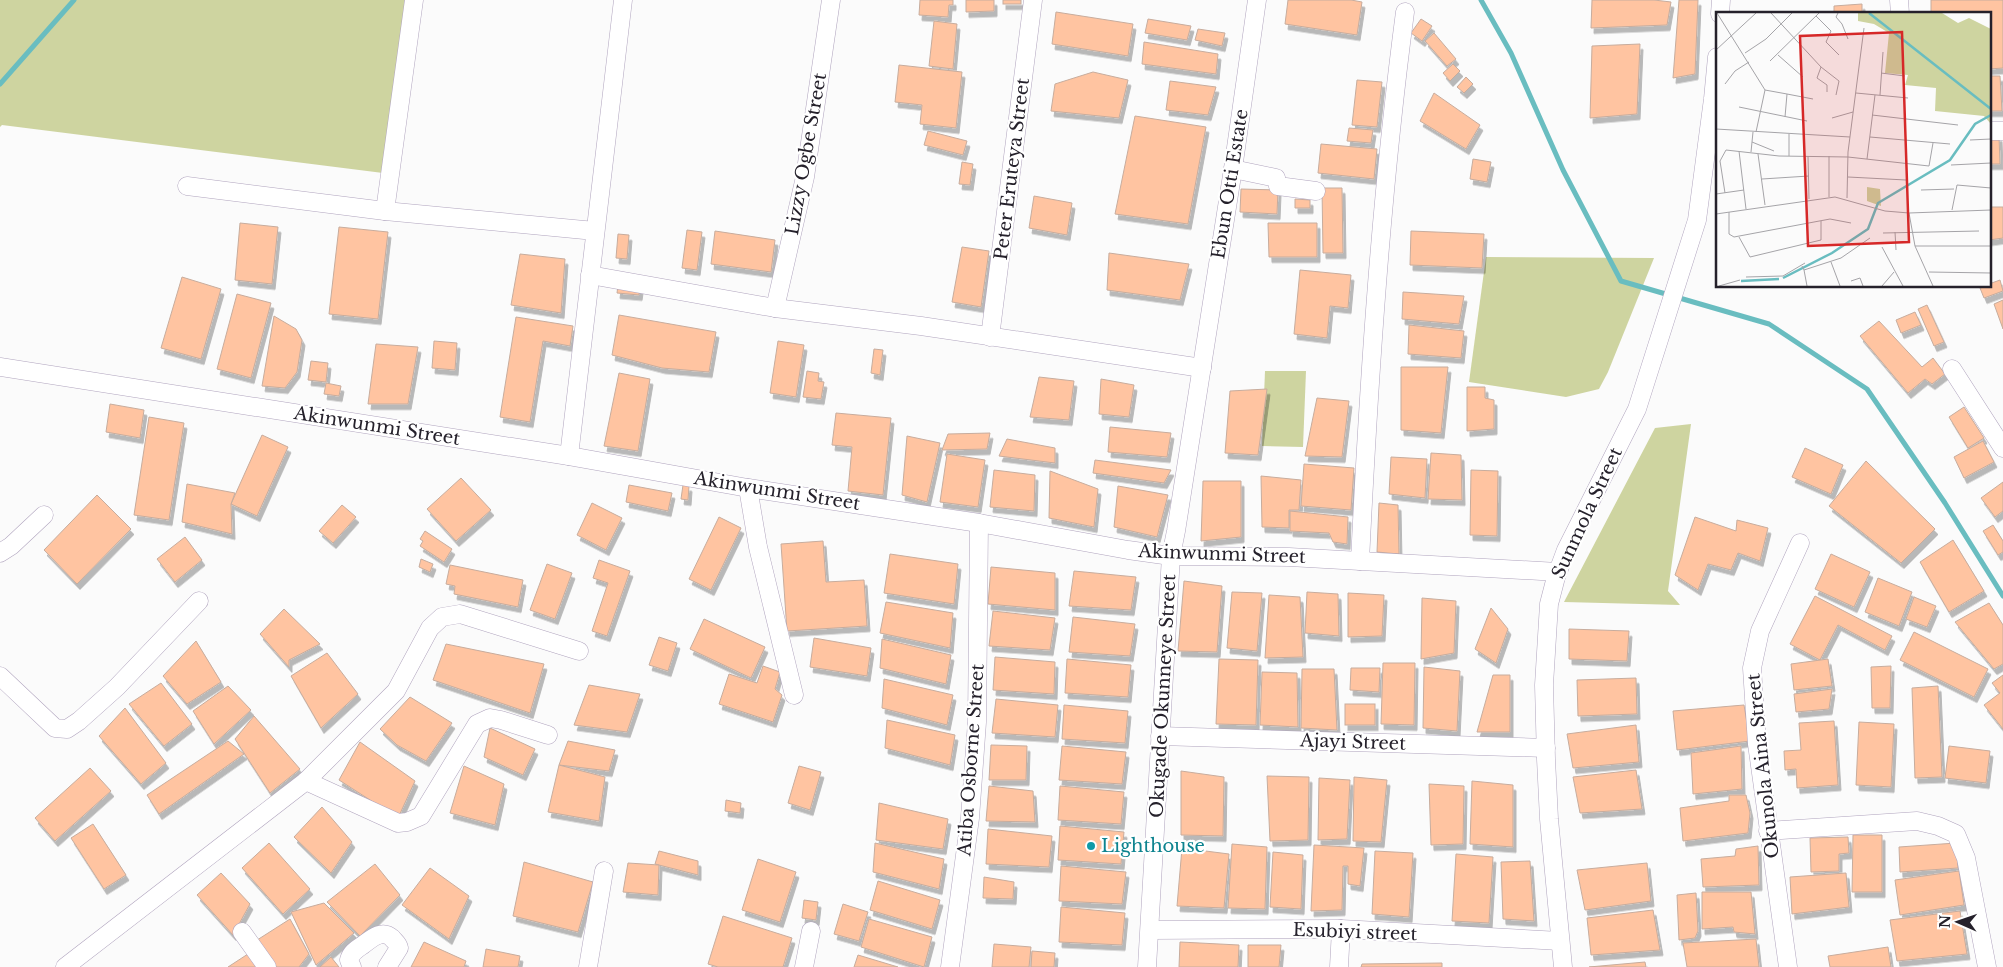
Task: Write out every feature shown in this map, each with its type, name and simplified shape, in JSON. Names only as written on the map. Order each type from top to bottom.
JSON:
[{"type":"street","points":[[386,211],[414,0]]},
{"type":"street","points":[[569,456],[623,0]]},
{"type":"street","name":"Lizzy Ogbe Street","points":[[775,308],[805,177],[832,0]]},
{"type":"street","name":"Peter Eruteya Street","points":[[990,337],[1033,0]]},
{"type":"street","name":"Ebun Otti Estate","points":[[1202,368],[1234,169],[1257,0]]},
{"type":"street","points":[[1360,561],[1370,362],[1384,192],[1406,12]]},
{"type":"street","name":"Sunmola Street","points":[[1563,967],[1549,819],[1546,748],[1544,685],[1549,604],[1566,550],[1637,409],[1697,220],[1714,99],[1716,71]]},
{"type":"street","points":[[1990,131],[2003,131]]},
{"type":"street","points":[[1234,169],[1276,178],[1278,186],[1316,192]]},
{"type":"street","points":[[187,186],[386,211],[595,231]]},
{"type":"street","points":[[590,276],[775,308],[921,326],[1202,368]]},
{"type":"street","name":"Akinwunmi Street","points":[[0,368],[569,456],[748,488],[980,523],[1171,556],[1289,557],[1558,572]]},
{"type":"street","name":"Okugade Okunneye Street","points":[[1147,967],[1171,556],[1202,368]]},
{"type":"street","points":[[1952,369],[2003,448]]},
{"type":"street","points":[[748,488],[758,547],[794,695]]},
{"type":"street","points":[[0,553],[11,546],[44,516]]},
{"type":"street","name":"Atiba Osborne Street","points":[[950,967],[970,818],[977,722],[980,523]]},
{"type":"street","name":"Okunola Aina Street","points":[[1788,967],[1757,744],[1752,668],[1760,630],[1800,543]]},
{"type":"street","points":[[0,676],[55,728],[67,729],[79,721],[117,687],[199,601]]},
{"type":"street","points":[[65,967],[306,781],[396,690],[430,628],[442,617],[460,614],[579,650]]},
{"type":"street","points":[[306,781],[398,823],[407,822],[421,816],[477,724],[490,718],[548,735]]},
{"type":"street","name":"Ajayi Street","points":[[1160,736],[1546,748]]},
{"type":"street","points":[[1768,831],[1917,821],[1938,826],[1956,834],[1966,858],[1987,967]]},
{"type":"street","points":[[588,967],[604,871]]},
{"type":"street","name":"Esubiyi street","points":[[1150,930],[1341,930],[1560,941]]},
{"type":"street","points":[[1339,967],[1341,930]]},
{"type":"street","points":[[804,967],[812,931]]},
{"type":"street","points":[[242,932],[267,967]]},
{"type":"street","points":[[352,967],[349,960],[350,954],[376,935],[388,934],[398,944],[399,948],[387,967]]},
{"type":"green space","points":[[0,0],[407,0],[383,173],[2,125],[0,127]]},
{"type":"green space","points":[[1486,257],[1654,258],[1608,372],[1599,389],[1566,397],[1469,382]]},
{"type":"green space","points":[[1265,371],[1306,371],[1303,447],[1262,446]]},
{"type":"green space","points":[[1691,424],[1668,591],[1680,605],[1564,602],[1655,428]]},
{"type":"building","points":[[920,0],[953,0],[953,5],[949,5],[948,17],[919,15]]},
{"type":"building","points":[[966,0],[994,0],[994,11],[966,12]]},
{"type":"building","points":[[1003,0],[1021,0],[1021,4],[1003,4]]},
{"type":"building","points":[[1288,0],[1351,0],[1362,2],[1357,35],[1285,24]]},
{"type":"building","points":[[1592,0],[1654,0],[1671,2],[1667,25],[1591,28]]},
{"type":"building","points":[[1679,0],[1698,0],[1695,74],[1673,78]]},
{"type":"building","points":[[1931,0],[2003,0],[2003,68],[1990,69],[1990,12],[1931,12]]},
{"type":"building","points":[[1862,4],[1862,12],[1834,12],[1834,6]]},
{"type":"building","points":[[1056,12],[1133,24],[1128,56],[1052,44]]},
{"type":"building","points":[[1148,19],[1191,26],[1187,40],[1145,33]]},
{"type":"building","points":[[1421,19],[1432,26],[1422,41],[1411,33]]},
{"type":"building","points":[[934,21],[957,24],[953,69],[929,66]]},
{"type":"building","points":[[1198,29],[1225,33],[1222,46],[1195,40]]},
{"type":"building","points":[[1434,33],[1456,59],[1447,66],[1425,41]]},
{"type":"building","points":[[1144,42],[1218,54],[1216,74],[1142,64]]},
{"type":"building","points":[[1640,44],[1637,114],[1590,118],[1592,46]]},
{"type":"building","points":[[1453,64],[1460,71],[1450,81],[1443,73]]},
{"type":"building","points":[[899,65],[962,72],[956,128],[920,124],[922,105],[895,102]]},
{"type":"building","points":[[1093,72],[1128,80],[1119,118],[1051,111],[1055,84]]},
{"type":"building","points":[[1990,76],[2000,76],[2002,111],[1990,111]]},
{"type":"building","points":[[1466,77],[1473,84],[1464,93],[1457,87]]},
{"type":"building","points":[[1357,80],[1382,82],[1377,127],[1352,125]]},
{"type":"building","points":[[1170,81],[1216,87],[1208,115],[1166,110]]},
{"type":"building","points":[[1434,93],[1480,125],[1466,149],[1420,121]]},
{"type":"building","points":[[1135,116],[1206,127],[1188,224],[1115,214]]},
{"type":"building","points":[[1349,128],[1373,130],[1371,143],[1347,141]]},
{"type":"building","points":[[928,131],[967,141],[963,155],[924,145]]},
{"type":"building","points":[[1999,136],[2000,164],[1990,164],[1990,137]]},
{"type":"building","points":[[1321,144],[1377,149],[1374,179],[1318,173]]},
{"type":"building","points":[[1473,159],[1491,162],[1487,182],[1470,179]]},
{"type":"building","points":[[962,162],[973,164],[970,185],[959,184]]},
{"type":"building","points":[[1322,188],[1342,188],[1343,253],[1323,253]]},
{"type":"building","points":[[1241,189],[1278,190],[1277,214],[1240,212]]},
{"type":"building","points":[[1034,196],[1072,203],[1067,235],[1029,228]]},
{"type":"building","points":[[1295,199],[1310,200],[1310,208],[1295,208]]},
{"type":"building","points":[[1990,207],[2003,207],[2003,238],[1990,240]]},
{"type":"building","points":[[240,223],[278,227],[272,284],[235,280]]},
{"type":"building","points":[[1268,223],[1317,223],[1317,257],[1269,257]]},
{"type":"building","points":[[339,227],[388,232],[378,319],[329,314]]},
{"type":"building","points":[[687,230],[702,232],[697,270],[682,268]]},
{"type":"building","points":[[715,231],[775,240],[771,272],[711,264]]},
{"type":"building","points":[[1411,231],[1484,234],[1482,268],[1410,265]]},
{"type":"building","points":[[618,234],[629,235],[627,259],[616,258]]},
{"type":"building","points":[[962,247],[989,251],[981,307],[952,302]]},
{"type":"building","points":[[1109,253],[1189,264],[1180,300],[1107,290]]},
{"type":"building","points":[[520,254],[565,259],[561,313],[511,305]]},
{"type":"building","points":[[1300,270],[1351,275],[1348,308],[1330,306],[1327,338],[1294,334]]},
{"type":"building","points":[[182,277],[221,289],[201,359],[161,348]]},
{"type":"building","points":[[2000,280],[2003,291],[1984,298],[1980,288],[1990,288],[1990,284]]},
{"type":"building","points":[[618,285],[640,288],[639,295],[617,293]]},
{"type":"building","points":[[1403,292],[1464,296],[1459,324],[1402,319]]},
{"type":"building","points":[[237,294],[271,303],[251,378],[217,369]]},
{"type":"building","points":[[2003,300],[2003,329],[1994,304]]},
{"type":"building","points":[[1927,305],[1944,342],[1934,346],[1918,309]]},
{"type":"building","points":[[1915,312],[1921,325],[1901,333],[1896,320]]},
{"type":"building","points":[[619,315],[716,332],[709,372],[662,368],[612,355]]},
{"type":"building","points":[[274,316],[296,329],[302,340],[297,372],[285,388],[262,386]]},
{"type":"building","points":[[516,317],[573,326],[570,346],[543,341],[530,422],[500,417]]},
{"type":"building","points":[[1879,321],[1922,367],[1933,358],[1945,374],[1932,384],[1925,379],[1908,393],[1860,336]]},
{"type":"building","points":[[1409,325],[1464,331],[1461,358],[1408,354]]},
{"type":"building","points":[[434,341],[457,343],[455,370],[432,368]]},
{"type":"building","points":[[778,341],[804,345],[796,397],[770,393]]},
{"type":"building","points":[[376,344],[418,347],[408,404],[368,404]]},
{"type":"building","points":[[874,349],[883,350],[880,375],[871,373]]},
{"type":"building","points":[[311,361],[328,363],[326,382],[308,380]]},
{"type":"building","points":[[1401,367],[1448,367],[1441,433],[1401,430]]},
{"type":"building","points":[[807,371],[819,373],[818,381],[824,382],[821,399],[803,397]]},
{"type":"building","points":[[619,373],[650,379],[638,451],[604,446]]},
{"type":"building","points":[[1039,377],[1074,381],[1069,420],[1030,417]]},
{"type":"building","points":[[1101,379],[1134,385],[1129,417],[1099,414]]},
{"type":"building","points":[[326,383],[341,386],[339,396],[324,394]]},
{"type":"building","points":[[1467,387],[1485,387],[1485,398],[1494,400],[1494,429],[1467,431]]},
{"type":"building","points":[[1267,389],[1258,455],[1225,453],[1230,391]]},
{"type":"building","points":[[1317,398],[1349,401],[1342,457],[1305,456]]},
{"type":"building","points":[[110,404],[144,410],[140,438],[106,432]]},
{"type":"building","points":[[1964,407],[1984,438],[1968,448],[1949,417]]},
{"type":"building","points":[[836,413],[891,418],[883,495],[848,491],[852,447],[832,445]]},
{"type":"building","points":[[149,417],[184,423],[169,520],[134,515]]},
{"type":"building","points":[[1110,427],[1171,433],[1167,457],[1108,452]]},
{"type":"building","points":[[990,433],[987,449],[942,450],[948,434]]},
{"type":"building","points":[[262,435],[288,447],[257,516],[231,504]]},
{"type":"building","points":[[907,436],[940,443],[927,502],[902,495]]},
{"type":"building","points":[[1007,439],[1055,448],[1055,463],[999,456]]},
{"type":"building","points":[[1983,441],[1994,462],[1964,478],[1954,457]]},
{"type":"building","points":[[1805,448],[1843,465],[1831,494],[1792,477]]},
{"type":"building","points":[[1431,453],[1461,455],[1462,500],[1428,499]]},
{"type":"building","points":[[947,454],[985,460],[978,507],[940,502]]},
{"type":"building","points":[[1391,457],[1427,459],[1425,498],[1389,494]]},
{"type":"building","points":[[1095,460],[1171,470],[1164,483],[1093,473]]},
{"type":"building","points":[[1866,461],[1935,529],[1901,563],[1829,506]]},
{"type":"building","points":[[1304,464],[1354,468],[1351,510],[1301,506]]},
{"type":"building","points":[[994,470],[1035,475],[1034,511],[990,507]]},
{"type":"building","points":[[1471,470],[1498,471],[1497,536],[1470,535]]},
{"type":"building","points":[[1050,471],[1098,489],[1094,527],[1049,518]]},
{"type":"building","points":[[1261,476],[1301,480],[1299,510],[1289,510],[1289,528],[1262,527]]},
{"type":"building","points":[[461,478],[491,510],[456,541],[427,509]]},
{"type":"building","points":[[1203,481],[1241,481],[1241,537],[1201,541]]},
{"type":"building","points":[[2003,482],[2003,511],[1995,517],[1981,498]]},
{"type":"building","points":[[187,484],[235,493],[231,504],[232,534],[182,522]]},
{"type":"building","points":[[629,485],[672,493],[668,511],[626,502]]},
{"type":"building","points":[[683,485],[689,486],[688,500],[681,499]]},
{"type":"building","points":[[1118,486],[1168,495],[1157,537],[1114,527]]},
{"type":"building","points":[[97,495],[131,529],[77,584],[44,550]]},
{"type":"building","points":[[592,503],[622,518],[606,550],[577,535]]},
{"type":"building","points":[[1379,503],[1398,505],[1399,554],[1377,552]]},
{"type":"building","points":[[342,505],[356,517],[333,543],[319,531]]},
{"type":"building","points":[[1290,511],[1348,517],[1347,544],[1333,542],[1329,533],[1290,531]]},
{"type":"building","points":[[719,517],[741,528],[711,590],[689,579]]},
{"type":"building","points":[[1695,517],[1736,531],[1737,520],[1768,528],[1760,561],[1738,553],[1731,570],[1708,564],[1698,590],[1675,575]]},
{"type":"building","points":[[1993,525],[2003,541],[2003,552],[1998,555],[1983,531]]},
{"type":"building","points":[[425,531],[452,549],[444,562],[420,546],[423,541],[420,539]]},
{"type":"building","points":[[185,537],[202,560],[175,582],[157,559]]},
{"type":"building","points":[[1953,540],[1984,591],[1949,612],[1920,562]]},
{"type":"building","points":[[823,541],[826,582],[864,580],[867,626],[787,631],[781,544]]},
{"type":"building","points":[[890,554],[958,564],[954,604],[884,593]]},
{"type":"building","points":[[1831,554],[1870,572],[1854,607],[1815,589]]},
{"type":"building","points":[[421,559],[433,564],[430,572],[419,567]]},
{"type":"building","points":[[599,560],[630,571],[607,636],[592,631],[608,583],[593,578]]},
{"type":"building","points":[[547,564],[572,573],[555,619],[530,610]]},
{"type":"building","points":[[450,565],[523,580],[518,607],[454,594],[455,586],[446,584]]},
{"type":"building","points":[[991,567],[1055,573],[1055,610],[988,604]]},
{"type":"building","points":[[1074,571],[1136,577],[1131,610],[1069,606]]},
{"type":"building","points":[[1878,578],[1912,592],[1899,626],[1865,612]]},
{"type":"building","points":[[1184,581],[1222,586],[1217,652],[1178,651]]},
{"type":"building","points":[[1232,592],[1262,593],[1257,651],[1227,648]]},
{"type":"building","points":[[1307,592],[1338,594],[1339,636],[1305,633]]},
{"type":"building","points":[[1348,593],[1384,595],[1382,636],[1348,637]]},
{"type":"building","points":[[1269,595],[1300,597],[1303,657],[1265,658]]},
{"type":"building","points":[[1815,596],[1892,636],[1885,650],[1838,625],[1820,660],[1790,644]]},
{"type":"building","points":[[1914,597],[1936,606],[1927,627],[1906,619]]},
{"type":"building","points":[[1422,598],[1456,601],[1454,653],[1421,659]]},
{"type":"building","points":[[886,602],[953,613],[950,648],[880,633]]},
{"type":"building","points":[[1989,603],[2003,625],[2003,664],[1994,669],[1955,622]]},
{"type":"building","points":[[1491,608],[1508,629],[1496,663],[1475,649]]},
{"type":"building","points":[[284,609],[320,644],[289,660],[289,667],[260,634]]},
{"type":"building","points":[[993,611],[1055,618],[1050,650],[989,646]]},
{"type":"building","points":[[1073,617],[1135,624],[1130,656],[1069,652]]},
{"type":"building","points":[[704,619],[765,647],[751,678],[690,649]]},
{"type":"building","points":[[1569,629],[1629,631],[1627,661],[1569,659]]},
{"type":"building","points":[[1914,632],[1988,669],[1974,697],[1900,660]]},
{"type":"building","points":[[659,637],[677,643],[668,671],[649,665]]},
{"type":"building","points":[[814,638],[871,648],[867,676],[810,667]]},
{"type":"building","points":[[882,639],[951,655],[946,684],[880,668]]},
{"type":"building","points":[[196,641],[221,682],[187,704],[163,676]]},
{"type":"building","points":[[446,644],[544,664],[530,713],[433,680]]},
{"type":"building","points":[[327,653],[358,694],[321,728],[291,676]]},
{"type":"building","points":[[995,657],[1055,662],[1054,694],[993,690]]},
{"type":"building","points":[[1067,659],[1131,665],[1128,697],[1065,693]]},
{"type":"building","points":[[1219,659],[1258,660],[1256,725],[1216,724]]},
{"type":"building","points":[[1828,659],[1832,686],[1794,690],[1791,664]]},
{"type":"building","points":[[1383,663],[1415,663],[1414,725],[1381,724]]},
{"type":"building","points":[[763,666],[780,672],[775,689],[782,695],[773,722],[719,704],[729,674],[757,683]]},
{"type":"building","points":[[1891,666],[1890,708],[1872,708],[1871,667]]},
{"type":"building","points":[[1424,667],[1460,671],[1457,731],[1423,728]]},
{"type":"building","points":[[1351,668],[1380,668],[1379,692],[1350,690]]},
{"type":"building","points":[[1302,669],[1334,669],[1337,730],[1301,728]]},
{"type":"building","points":[[1262,672],[1297,673],[1298,727],[1260,725]]},
{"type":"building","points":[[1493,675],[1510,675],[1510,732],[1477,732]]},
{"type":"building","points":[[2003,675],[2003,729],[1984,705],[2000,693],[1992,683]]},
{"type":"building","points":[[1636,678],[1637,714],[1578,716],[1577,680]]},
{"type":"building","points":[[884,679],[953,695],[947,725],[882,708]]},
{"type":"building","points":[[161,683],[192,724],[164,746],[129,704]]},
{"type":"building","points":[[589,685],[640,694],[627,732],[574,725]]},
{"type":"building","points":[[228,686],[251,710],[214,744],[193,711]]},
{"type":"building","points":[[1938,686],[1942,777],[1915,778],[1912,688]]},
{"type":"building","points":[[1832,689],[1829,709],[1796,712],[1794,694]]},
{"type":"building","points":[[410,697],[452,723],[426,761],[397,745],[380,729]]},
{"type":"building","points":[[996,699],[1058,705],[1055,737],[992,733]]},
{"type":"building","points":[[1345,704],[1375,704],[1375,725],[1345,725]]},
{"type":"building","points":[[1064,705],[1128,711],[1125,743],[1062,739]]},
{"type":"building","points":[[1744,705],[1750,741],[1677,750],[1673,711]]},
{"type":"building","points":[[125,708],[166,763],[141,784],[99,736]]},
{"type":"building","points":[[254,716],[300,769],[270,793],[235,739]]},
{"type":"building","points":[[887,720],[955,735],[950,765],[885,748]]},
{"type":"building","points":[[1834,721],[1838,785],[1797,788],[1796,769],[1785,770],[1784,751],[1801,750],[1799,723]]},
{"type":"building","points":[[1859,722],[1894,724],[1891,787],[1856,785]]},
{"type":"building","points":[[1636,725],[1639,762],[1573,768],[1567,734]]},
{"type":"building","points":[[490,728],[535,749],[523,775],[484,757]]},
{"type":"building","points":[[228,741],[244,754],[159,814],[147,795]]},
{"type":"building","points":[[568,741],[615,750],[609,771],[559,765]]},
{"type":"building","points":[[360,742],[415,781],[398,818],[339,780]]},
{"type":"building","points":[[991,745],[1027,746],[1026,780],[989,780]]},
{"type":"building","points":[[1062,746],[1126,752],[1122,784],[1059,780]]},
{"type":"building","points":[[1741,746],[1742,789],[1693,794],[1691,753]]},
{"type":"building","points":[[1949,746],[1990,751],[1986,783],[1945,778]]},
{"type":"building","points":[[559,765],[605,777],[599,821],[548,812]]},
{"type":"building","points":[[464,766],[504,784],[495,825],[450,813]]},
{"type":"building","points":[[799,766],[821,772],[810,810],[788,803]]},
{"type":"building","points":[[90,768],[111,791],[55,841],[35,818]]},
{"type":"building","points":[[1636,770],[1642,809],[1580,813],[1573,777]]},
{"type":"building","points":[[1181,771],[1224,777],[1223,836],[1181,835]]},
{"type":"building","points":[[1267,776],[1309,777],[1308,840],[1270,841]]},
{"type":"building","points":[[1354,777],[1387,780],[1381,842],[1353,841]]},
{"type":"building","points":[[1319,778],[1350,780],[1347,839],[1318,840]]},
{"type":"building","points":[[1472,781],[1513,785],[1513,847],[1470,844]]},
{"type":"building","points":[[1429,784],[1464,786],[1463,844],[1431,845]]},
{"type":"building","points":[[989,786],[1033,791],[1035,822],[986,821]]},
{"type":"building","points":[[1060,786],[1124,792],[1121,824],[1058,820]]},
{"type":"building","points":[[1729,795],[1746,795],[1750,813],[1748,833],[1683,841],[1680,808],[1729,801]]},
{"type":"building","points":[[726,800],[741,803],[740,813],[725,811]]},
{"type":"building","points":[[879,803],[948,819],[943,849],[876,840]]},
{"type":"building","points":[[322,807],[352,842],[331,873],[294,837]]},
{"type":"building","points":[[93,824],[126,875],[104,889],[71,838]]},
{"type":"building","name":"Lighthouse","points":[[1060,826],[1124,832],[1121,864],[1058,860]]},
{"type":"building","points":[[988,829],[1052,836],[1049,867],[986,864]]},
{"type":"building","points":[[1853,835],[1882,835],[1882,892],[1852,892]]},
{"type":"building","points":[[1848,837],[1849,853],[1839,854],[1839,871],[1811,872],[1810,838]]},
{"type":"building","points":[[269,843],[310,889],[283,914],[242,868]]},
{"type":"building","points":[[875,843],[944,859],[939,889],[873,872]]},
{"type":"building","points":[[1956,843],[1958,868],[1900,872],[1899,847]]},
{"type":"building","points":[[1232,844],[1267,847],[1265,909],[1228,908]]},
{"type":"building","points":[[1314,845],[1364,848],[1360,886],[1348,884],[1348,866],[1343,866],[1342,910],[1311,911]]},
{"type":"building","points":[[1758,846],[1759,885],[1703,887],[1701,859],[1735,856],[1736,849]]},
{"type":"building","points":[[1182,848],[1229,854],[1224,908],[1177,906]]},
{"type":"building","points":[[659,851],[698,861],[698,875],[655,864]]},
{"type":"building","points":[[1375,851],[1413,853],[1409,917],[1372,914]]},
{"type":"building","points":[[1273,852],[1303,855],[1301,909],[1270,907]]},
{"type":"building","points":[[1456,854],[1493,857],[1489,923],[1452,921]]},
{"type":"building","points":[[758,859],[796,872],[780,922],[742,910]]},
{"type":"building","points":[[1530,861],[1534,921],[1503,919],[1501,862]]},
{"type":"building","points":[[524,862],[593,882],[578,932],[513,916]]},
{"type":"building","points":[[628,863],[659,865],[658,895],[623,892]]},
{"type":"building","points":[[1647,863],[1651,901],[1585,910],[1577,870]]},
{"type":"building","points":[[375,864],[400,895],[360,936],[327,902]]},
{"type":"building","points":[[1061,866],[1126,872],[1122,904],[1059,901]]},
{"type":"building","points":[[430,868],[469,896],[449,939],[402,905]]},
{"type":"building","points":[[1959,871],[1964,905],[1900,915],[1895,880]]},
{"type":"building","points":[[221,873],[250,904],[233,935],[197,895]]},
{"type":"building","points":[[1846,873],[1849,907],[1792,914],[1790,877]]},
{"type":"building","points":[[984,877],[1014,882],[1013,899],[983,898]]},
{"type":"building","points":[[878,881],[940,900],[932,929],[870,910]]},
{"type":"building","points":[[1702,892],[1751,892],[1755,934],[1734,932],[1733,927],[1702,929]]},
{"type":"building","points":[[1696,893],[1698,931],[1695,938],[1679,940],[1677,895]]},
{"type":"building","points":[[804,900],[818,902],[816,920],[802,918]]},
{"type":"building","points":[[324,903],[354,933],[316,965],[291,912]]},
{"type":"building","points":[[843,904],[868,912],[859,941],[834,934]]},
{"type":"building","points":[[1061,907],[1125,913],[1122,945],[1059,942]]},
{"type":"building","points":[[1653,910],[1660,950],[1591,955],[1587,918]]},
{"type":"building","points":[[1960,911],[1967,954],[1897,961],[1890,920]]},
{"type":"building","points":[[723,916],[792,938],[783,967],[718,967],[708,964]]},
{"type":"building","points":[[290,919],[309,954],[299,967],[276,967],[254,942]]},
{"type":"building","points":[[869,919],[932,937],[924,967],[861,947]]},
{"type":"building","points":[[1756,939],[1759,967],[1687,967],[1683,943]]},
{"type":"building","points":[[424,942],[466,961],[464,967],[411,967]]},
{"type":"building","points":[[1180,942],[1239,945],[1238,967],[1179,967]]},
{"type":"building","points":[[994,944],[1031,947],[1029,967],[992,967]]},
{"type":"building","points":[[1248,945],[1281,945],[1279,967],[1248,967]]},
{"type":"building","points":[[1888,947],[1891,967],[1830,967],[1828,956]]},
{"type":"building","points":[[486,949],[520,956],[518,967],[483,967]]},
{"type":"building","points":[[1032,951],[1055,953],[1054,967],[1031,967]]},
{"type":"building","points":[[251,952],[261,967],[228,967]]},
{"type":"building","points":[[858,955],[898,967],[854,967]]},
{"type":"building","points":[[331,957],[339,967],[320,967]]},
{"type":"building","points":[[1645,962],[1646,967],[1589,967]]},
{"type":"building","points":[[1442,963],[1442,967],[1361,967],[1362,964]]},
{"type":"waterway","points":[[0,84],[74,0]]},
{"type":"waterway","points":[[1481,0],[1511,53],[1563,170],[1621,281],[1769,324],[1867,389],[1945,503],[2003,596]]},
{"type":"place","name":"Lighthouse","points":[[1091,846]]}]
